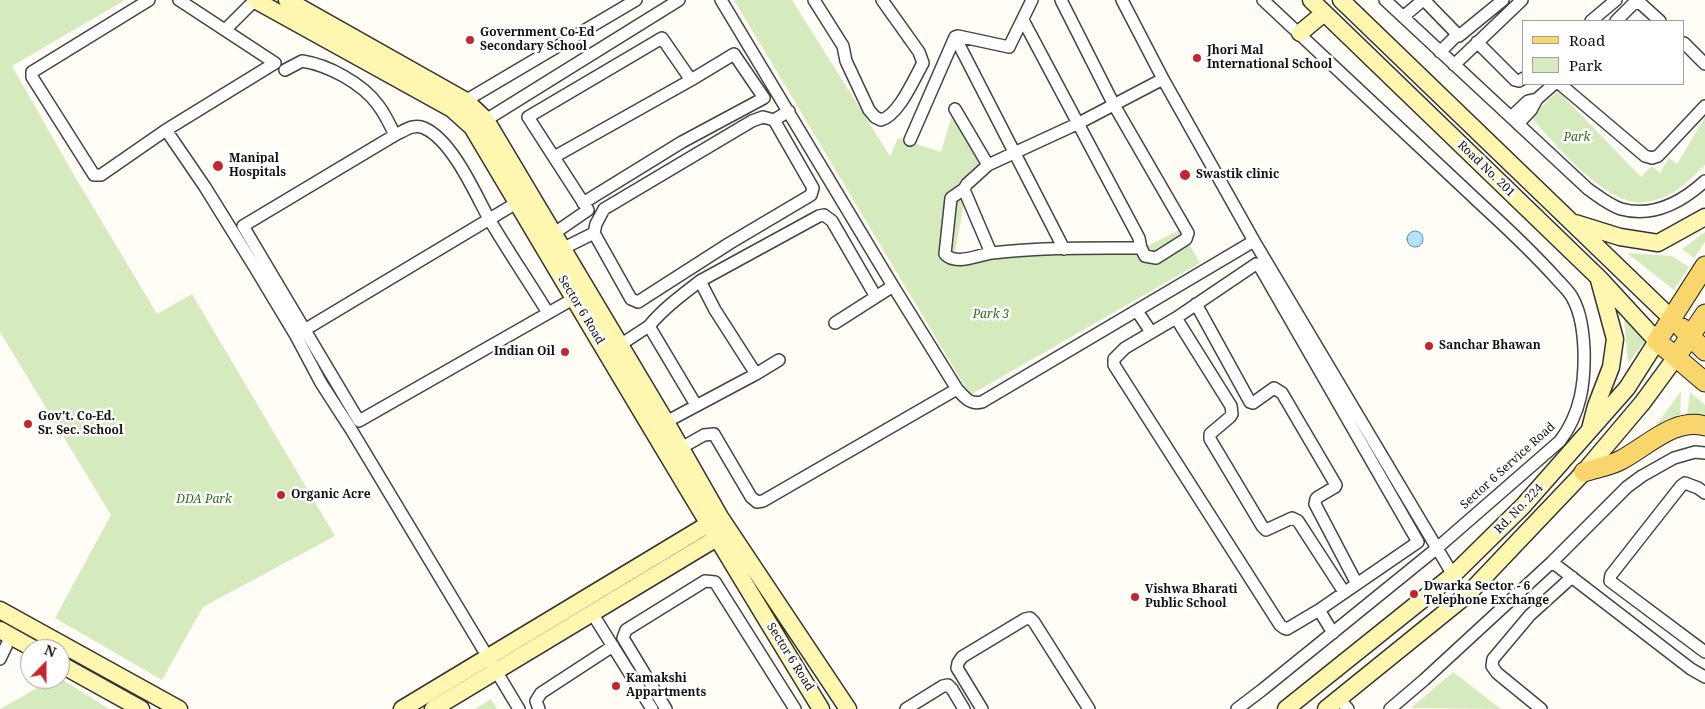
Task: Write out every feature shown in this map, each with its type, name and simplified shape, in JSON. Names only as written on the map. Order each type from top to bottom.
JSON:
[{"type":"main road","name":"Rd. No. 224","points":[[1657,341],[1705,266]]},
{"type":"main road","name":"Rd. No. 224","points":[[1676,357],[1705,314]]},
{"type":"main road","points":[[1672,319],[1705,351]]},
{"type":"main road","points":[[1657,341],[1705,382]]},
{"type":"main road","points":[[1584,472],[1619,461],[1670,430],[1687,424],[1705,426]]},
{"type":"street","points":[[149,0],[35,69],[31,75],[94,175],[101,175],[166,130],[275,63],[179,0]]},
{"type":"street","points":[[225,30],[255,0]]},
{"type":"street","name":"Sector 6 Road","points":[[255,0],[459,105]]},
{"type":"street","name":"Sector 6 Road","points":[[287,0],[459,105],[479,124],[718,528],[822,709]]},
{"type":"street","points":[[459,105],[636,0]]},
{"type":"street","points":[[479,124],[679,0]]},
{"type":"street","points":[[721,0],[957,389],[969,401],[975,404],[982,402],[1254,242]]},
{"type":"street","points":[[814,0],[842,46],[846,61],[869,110],[875,117],[881,120],[886,119],[898,107],[923,63],[919,52],[882,0]]},
{"type":"street","points":[[954,37],[958,36],[1009,47],[1032,0]]},
{"type":"street","points":[[1023,20],[1139,238],[1145,256],[1156,258],[1186,239],[1188,233],[1114,105],[1061,0]]},
{"type":"street","points":[[1122,0],[1163,79],[1254,242],[1453,576]]},
{"type":"street","name":"Sector 6 Service Road","points":[[1236,709],[1436,549],[1560,442],[1573,421],[1583,390],[1584,370],[1583,337],[1579,314],[1572,296],[1536,256],[1263,0]]},
{"type":"street","name":"Road No. 201","points":[[1311,0],[1599,278],[1657,341]]},
{"type":"street","name":"Road No. 201","points":[[1341,0],[1672,319]]},
{"type":"street","points":[[1386,0],[1588,189],[1607,202],[1621,208],[1637,211],[1654,211],[1684,198],[1705,180]]},
{"type":"street","points":[[1403,17],[1423,0],[1457,35]]},
{"type":"street","points":[[1440,52],[1457,35],[1461,35],[1503,0]]},
{"type":"street","points":[[1454,65],[1522,0]]},
{"type":"street","points":[[1592,20],[1616,0]]},
{"type":"street","points":[[1617,20],[1633,4],[1638,2],[1659,20]]},
{"type":"street","points":[[1300,33],[1324,13]]},
{"type":"street","points":[[910,140],[954,37]]},
{"type":"street","points":[[954,37],[1064,249]]},
{"type":"street","points":[[553,234],[588,210],[528,117],[662,38],[691,80]]},
{"type":"street","points":[[1476,42],[1515,80],[1522,79]]},
{"type":"street","points":[[1685,44],[1705,64]]},
{"type":"street","points":[[554,157],[734,54],[764,98],[682,142],[583,203]]},
{"type":"street","points":[[285,70],[302,61],[326,67],[343,76],[365,91],[377,103],[395,135]]},
{"type":"street","points":[[1141,248],[1064,249],[992,253],[956,260],[950,259],[945,254],[951,198],[964,189],[988,165],[1079,123],[1163,79]]},
{"type":"street","points":[[1514,120],[1528,101],[1536,99],[1553,85]]},
{"type":"street","points":[[1561,85],[1645,156],[1652,158],[1658,156],[1705,106]]},
{"type":"street","points":[[955,109],[988,165]]},
{"type":"street","points":[[774,120],[788,111]]},
{"type":"street","points":[[763,116],[774,120],[813,188],[811,195],[730,243],[638,302],[631,299],[594,233],[596,224],[604,209],[763,116]]},
{"type":"street","points":[[548,313],[490,220],[457,162],[446,146],[423,127],[414,126],[395,135],[243,226],[360,421],[581,295]]},
{"type":"street","points":[[166,130],[205,187],[254,266],[296,336],[321,383],[352,431],[519,709]]},
{"type":"street","points":[[964,189],[992,253]]},
{"type":"street","points":[[306,329],[524,199]]},
{"type":"street","name":"Sector 6 Road","points":[[524,199],[553,234],[562,249],[581,295],[620,345],[666,422],[681,448],[718,528],[848,709]]},
{"type":"street","points":[[620,345],[649,326],[671,304],[700,281],[818,216],[824,215],[832,220],[876,297]]},
{"type":"street","points":[[1570,221],[1620,237],[1658,243],[1705,218]]},
{"type":"street","points":[[562,249],[594,233]]},
{"type":"street","points":[[1256,264],[1260,267],[1418,540],[1416,544],[1387,564],[1290,628],[1284,628],[1280,625],[1114,364],[1114,359],[1125,348],[1196,304],[1254,265],[1256,264]]},
{"type":"street","points":[[1209,268],[1221,287]]},
{"type":"street","points":[[1589,432],[1596,406],[1612,367],[1615,339],[1599,278]]},
{"type":"street","points":[[700,281],[714,310],[756,374]]},
{"type":"street","points":[[835,323],[893,286]]},
{"type":"street","points":[[1196,304],[1250,402],[1252,403],[1274,388],[1279,390],[1336,484],[1335,488],[1318,497],[1315,504],[1357,584]]},
{"type":"street","points":[[1137,311],[1151,332]]},
{"type":"street","points":[[1176,318],[1233,410],[1230,417],[1210,434],[1210,439],[1262,526],[1266,530],[1292,518],[1298,521],[1344,592]]},
{"type":"street","points":[[649,326],[696,405]]},
{"type":"street","name":"Rd. No. 224","points":[[1286,709],[1453,576],[1523,506],[1628,388],[1657,341]]},
{"type":"street","name":"Rd. No. 224","points":[[1326,709],[1344,704],[1468,594],[1584,472],[1643,402],[1676,357]]},
{"type":"street","points":[[666,422],[756,374],[778,360]]},
{"type":"street","points":[[681,448],[704,435],[714,434],[751,497],[757,502],[763,501],[957,389]]},
{"type":"street","points":[[1390,709],[1552,562],[1627,487],[1674,458],[1695,452],[1705,453]]},
{"type":"street","points":[[1705,493],[1685,483],[1681,486],[1611,576],[1610,581],[1705,652]]},
{"type":"street","points":[[402,709],[488,657],[718,528]]},
{"type":"street","points":[[433,709],[592,613],[718,528]]},
{"type":"street","points":[[1552,562],[1705,677]]},
{"type":"street","points":[[1387,564],[1398,580]]},
{"type":"street","points":[[1541,709],[1497,673],[1492,666],[1493,659],[1530,615],[1572,577]]},
{"type":"street","points":[[666,709],[623,638],[624,634],[626,630],[705,581],[710,580],[715,582],[795,709]]},
{"type":"street","points":[[0,610],[179,709]]},
{"type":"street","points":[[1319,610],[1333,633]]},
{"type":"street","points":[[592,613],[652,709]]},
{"type":"street","points":[[982,709],[957,668],[958,663],[962,657],[1025,619],[1030,618],[1089,709]]},
{"type":"street","points":[[0,659],[6,633],[20,641]]},
{"type":"street","points":[[539,709],[536,701],[538,696],[613,646]]},
{"type":"street","points":[[70,670],[141,709]]},
{"type":"street","points":[[906,709],[943,686],[948,686],[952,689],[964,709]]},
{"type":"green space","name":"DDA Park","points":[[0,0],[125,0],[12,66],[157,314],[192,294],[335,536],[203,607],[162,680],[55,618],[111,515],[0,332]]},
{"type":"green space","name":"Park 3","points":[[734,0],[792,0],[890,156],[898,138],[941,152],[955,106],[984,164],[965,197],[954,259],[1146,247],[1181,229],[1200,263],[970,395]]},
{"type":"green space","name":"Park","points":[[1558,91],[1641,177],[1652,166],[1660,173],[1669,158],[1677,164],[1705,117],[1705,165],[1684,185],[1666,197],[1639,203],[1618,197],[1604,189],[1577,167],[1530,117]]},
{"type":"green space","points":[[1705,232],[1705,242],[1694,258],[1682,249]]},
{"type":"green space","points":[[1627,253],[1672,256],[1689,267],[1674,290]]},
{"type":"green space","points":[[1624,318],[1645,341],[1628,364]]},
{"type":"green space","points":[[1681,391],[1680,417],[1654,428]]},
{"type":"green space","points":[[1690,392],[1705,405],[1705,419],[1687,415]]},
{"type":"green space","points":[[1453,672],[1501,709],[1411,708]]},
{"type":"green space","points":[[70,684],[109,709],[0,709],[35,689],[70,689]]},
{"type":"green space","points":[[491,699],[497,709],[475,709]]},
{"type":"water","points":[[1415,231],[1421,233],[1423,239],[1421,245],[1415,247],[1409,245],[1407,239],[1409,233]]},
{"type":"place","name":"Government Co-Ed Secondary School","points":[[470,40]]},
{"type":"place","name":"Jhori Mal International School","points":[[1197,58]]},
{"type":"place","name":"Manipal Hospitals","points":[[218,166]]},
{"type":"place","name":"Swastik clinic","points":[[1185,175]]},
{"type":"place","name":"Sanchar Bhawan","points":[[1429,346]]},
{"type":"place","name":"Indian Oil","points":[[565,352]]},
{"type":"place","name":"Gov't. Co-Ed. Sr. Sec. School","points":[[28,424]]},
{"type":"place","name":"Organic Acre","points":[[281,495]]},
{"type":"place","name":"Dwarka Sector - 6 Telephone Exchange","points":[[1414,594]]},
{"type":"place","name":"Vishwa Bharati Public School","points":[[1135,597]]},
{"type":"place","name":"Kamakshi Appartments","points":[[616,686]]}]
